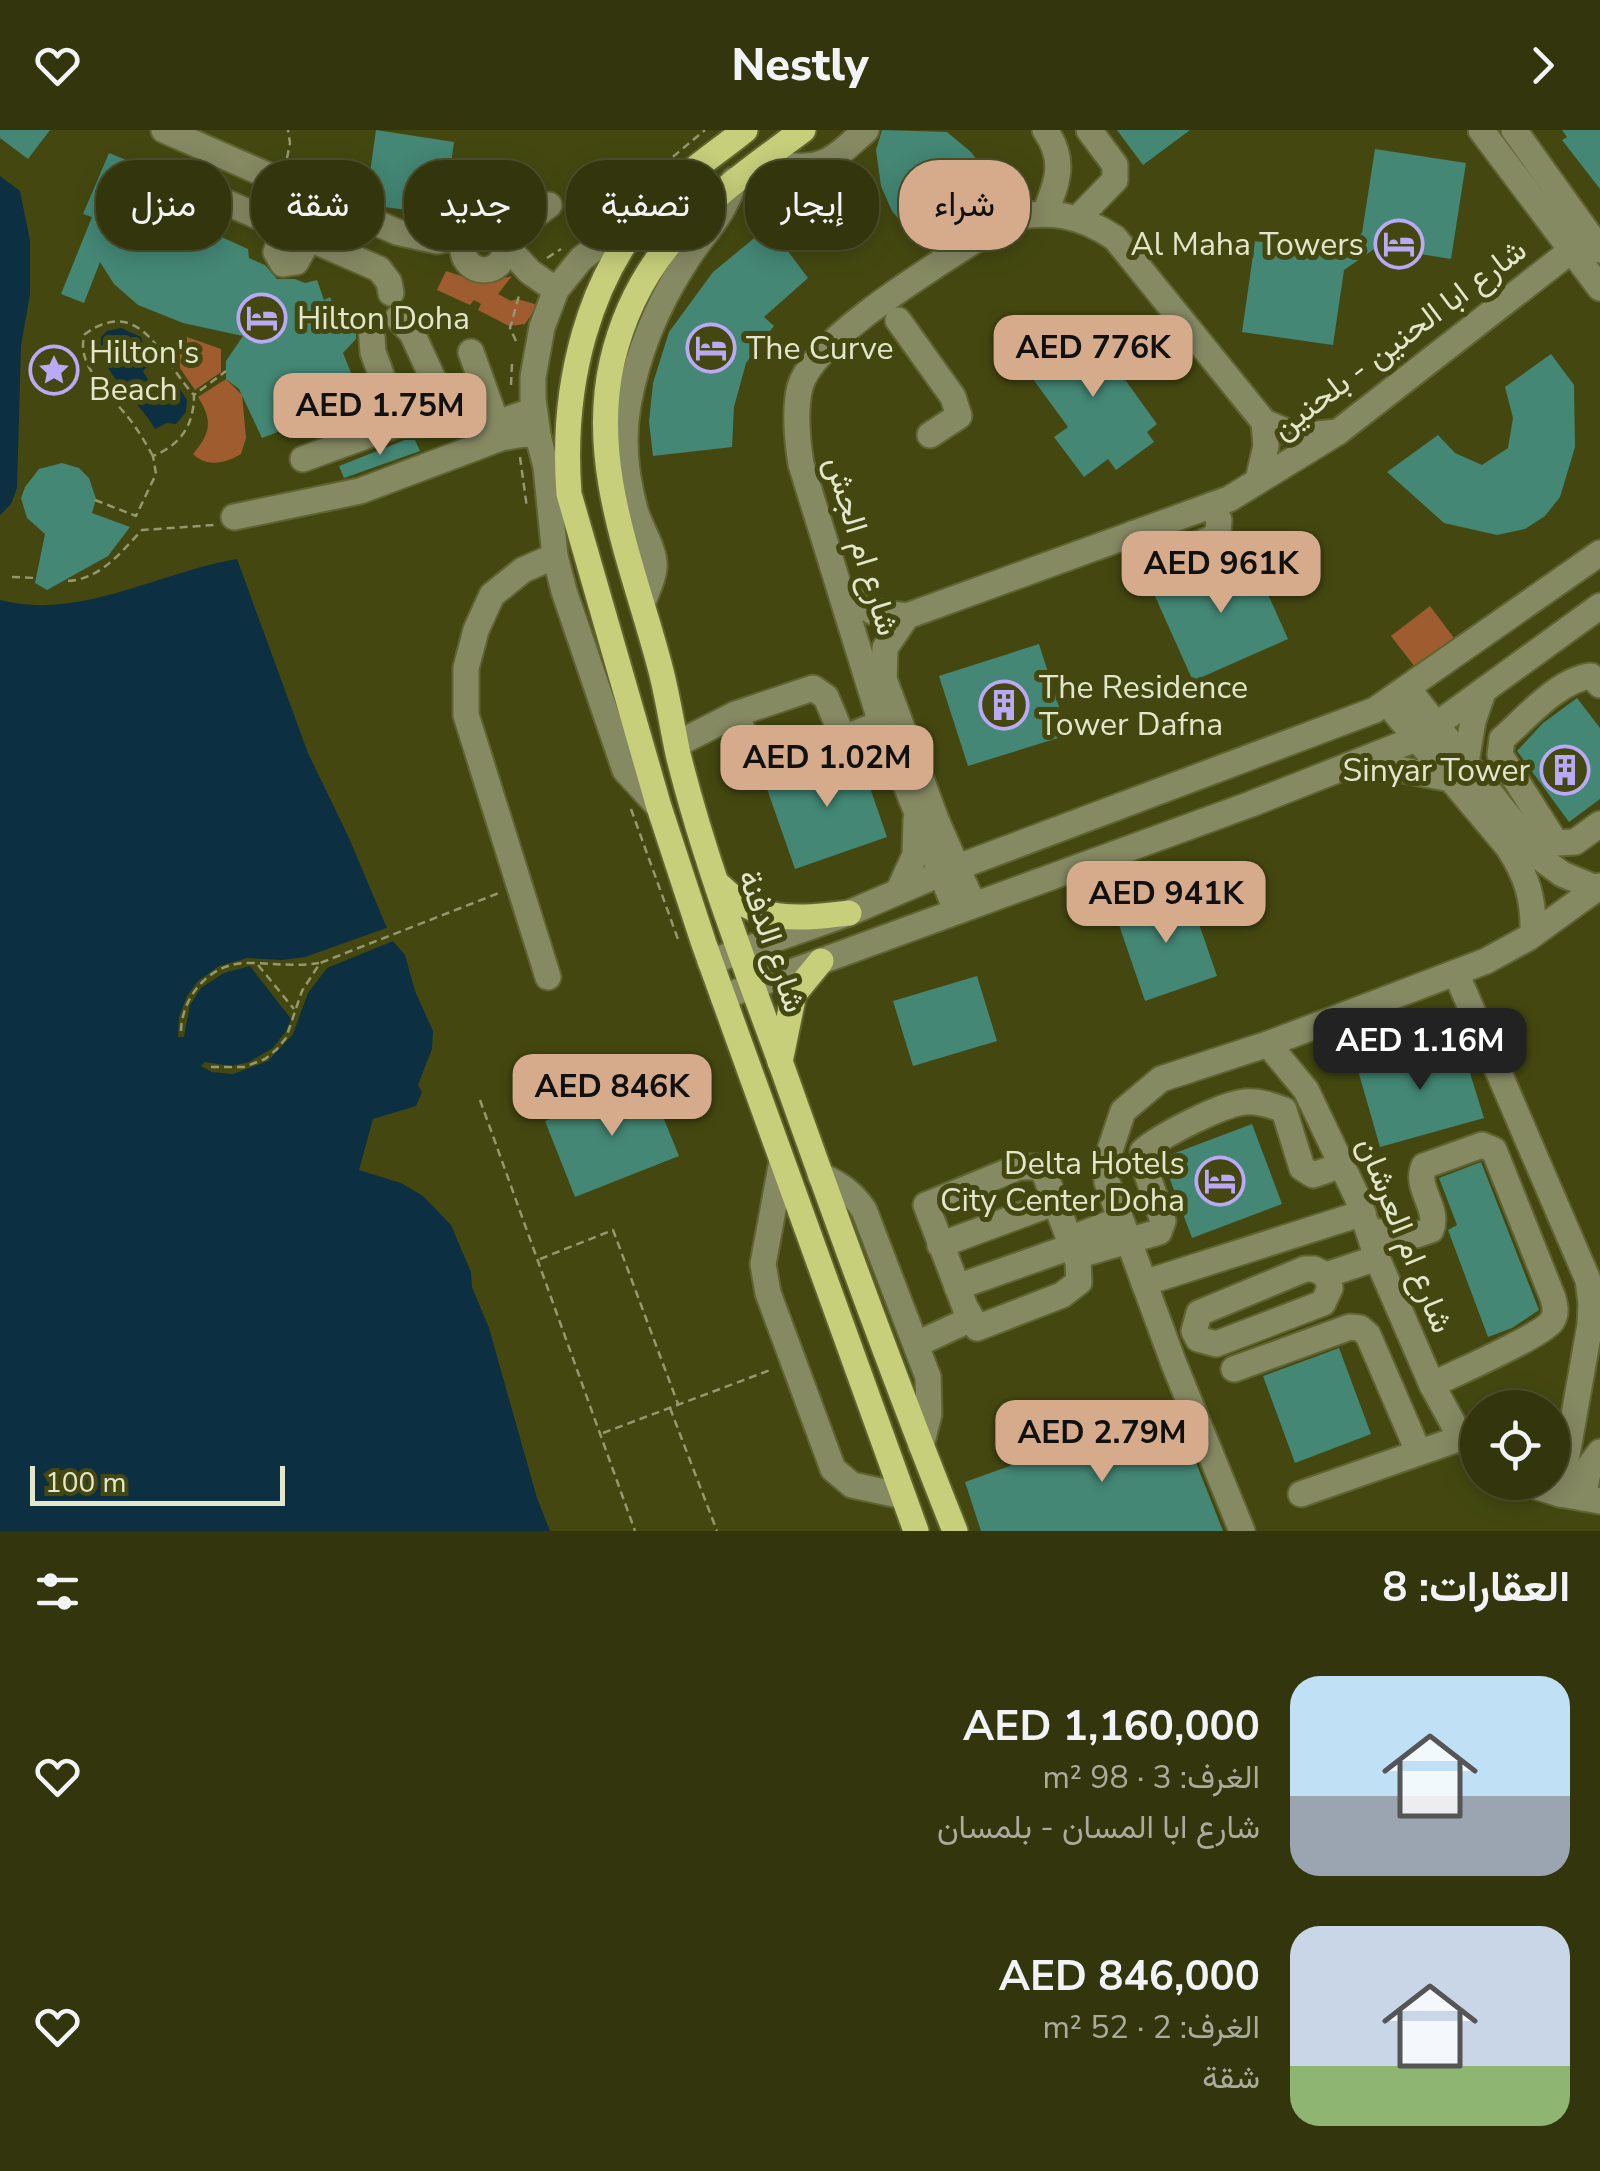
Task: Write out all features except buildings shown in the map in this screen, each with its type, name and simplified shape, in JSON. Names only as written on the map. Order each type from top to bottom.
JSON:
[{"type":"main road","name":"شارع الدفنة","points":[[708,160],[745,130]]},
{"type":"main road","name":"شارع الدفنة","points":[[802,130],[689,218],[660,254],[626,316],[612,361],[606,407],[607,465],[676,744],[716,881],[820,1175],[955,1531]]},
{"type":"main road","name":"شارع الدفنة","points":[[620,250],[600,286],[571,399],[566,456],[572,505],[659,807],[710,962],[916,1531]]},
{"type":"main road","points":[[546,467],[572,505]]},
{"type":"main road","points":[[716,881],[742,906],[757,912],[798,916],[850,912]]},
{"type":"main road","points":[[780,1062],[794,994],[821,960]]},
{"type":"street","points":[[164,130],[251,168]]},
{"type":"street","points":[[764,159],[805,167],[826,164],[866,130]]},
{"type":"street","points":[[1045,130],[1059,154],[1061,168],[1046,213]]},
{"type":"street","points":[[1078,218],[1116,180],[1114,165],[1089,130]]},
{"type":"street","points":[[1482,130],[1587,245]]},
{"type":"street","points":[[1514,130],[1587,245],[1600,288]]},
{"type":"street","points":[[231,204],[379,269],[389,282],[394,306],[416,340],[450,416]]},
{"type":"street","name":"شارع ام الجش","points":[[926,816],[881,723],[801,464],[801,384],[815,357],[861,318],[1009,218],[1046,213],[1078,218],[1115,238],[1264,422]]},
{"type":"street","name":"شارع ابا الحنين - بلحنين","points":[[908,616],[1229,500],[1338,432],[1587,245]]},
{"type":"street","points":[[496,250],[556,290]]},
{"type":"street","name":"شارع الدفنة","points":[[593,250],[556,290],[542,327],[533,399],[546,467],[555,556],[617,753],[625,770],[659,807]]},
{"type":"street","points":[[897,294],[898,320],[953,397],[959,416],[930,435]]},
{"type":"street","points":[[861,318],[879,324],[898,320]]},
{"type":"street","points":[[371,325],[373,352],[399,424]]},
{"type":"street","points":[[467,353],[496,428]]},
{"type":"street","points":[[234,517],[349,494],[522,415],[533,399]]},
{"type":"street","points":[[303,459],[399,424],[422,424],[450,416],[538,436]]},
{"type":"street","points":[[1258,480],[1266,446],[1264,422],[1297,436],[1338,432]]},
{"type":"street","points":[[710,962],[1356,718],[1397,696],[1600,553]]},
{"type":"street","points":[[548,977],[466,715],[466,668],[476,630],[492,595],[523,570],[555,556]]},
{"type":"street","points":[[843,593],[872,612],[908,616]]},
{"type":"street","points":[[724,997],[1360,762],[1427,732],[1600,606]]},
{"type":"street","points":[[908,616],[891,636],[882,668],[926,816],[964,907]]},
{"type":"street","points":[[1600,685],[1590,676],[1577,679],[1550,697],[1502,739],[1500,755],[1556,842],[1575,842],[1600,824]]},
{"type":"street","points":[[676,744],[736,714],[813,688],[826,697],[843,738]]},
{"type":"street","points":[[1458,771],[1482,695]]},
{"type":"street","points":[[1397,696],[1458,771],[1524,871],[1532,894],[1533,934]]},
{"type":"street","points":[[736,714],[761,770],[881,723]]},
{"type":"street","points":[[1360,762],[1458,771],[1543,860],[1562,874],[1598,887]]},
{"type":"street","points":[[926,816],[972,843],[1012,848]]},
{"type":"street","points":[[899,890],[916,855],[926,816]]},
{"type":"street","points":[[1242,1531],[1107,1182],[1106,1162],[1123,1111],[1161,1079],[1268,1044],[1456,973],[1533,934],[1598,887]]},
{"type":"street","points":[[1456,973],[1588,1280],[1592,1303],[1581,1498]]},
{"type":"street","name":"شارع ام العرشان","points":[[1268,1044],[1306,1090],[1342,1165],[1417,1352],[1460,1430]]},
{"type":"street","points":[[914,1336],[964,1304],[1073,1247],[1123,1229],[1159,1232],[1163,1222],[1144,1168],[1143,1151],[1158,1138],[1240,1102],[1264,1103],[1284,1110],[1302,1168],[1313,1175],[1342,1165]]},
{"type":"street","points":[[1144,1283],[1366,1222],[1416,1234],[1430,1230],[1433,1215],[1420,1178],[1424,1166],[1482,1144],[1494,1150],[1556,1309],[1553,1320],[1537,1332],[1432,1385]]},
{"type":"street","points":[[782,1161],[764,1254],[764,1274],[829,1462],[838,1476],[860,1488],[903,1496]]},
{"type":"street","points":[[1038,1166],[1056,1202],[1080,1274],[1073,1289],[979,1328],[964,1304],[926,1205],[1019,1168],[1038,1166]]},
{"type":"street","points":[[820,1175],[856,1196],[914,1336],[931,1398],[921,1446]]},
{"type":"street","points":[[940,1245],[1056,1202]]},
{"type":"street","points":[[1326,1275],[1328,1296],[1315,1307],[1216,1344],[1198,1339],[1194,1331],[1199,1313],[1305,1269],[1326,1275],[1377,1258]]},
{"type":"street","points":[[1234,1368],[1350,1327],[1360,1328],[1368,1335],[1418,1451]]},
{"type":"street","points":[[1380,1364],[1417,1352]]},
{"type":"street","points":[[1301,1494],[1418,1451],[1460,1447]]},
{"type":"street","points":[[1581,1498],[1588,1467],[1600,1452]]},
{"type":"path","points":[[286,160],[288,130]]},
{"type":"path","points":[[669,160],[704,130]]},
{"type":"path","points":[[95,500],[136,516],[156,474],[153,456],[129,418],[100,386],[83,349],[85,334],[115,320],[134,324],[167,354],[169,366],[194,396],[186,433],[172,448],[153,456]]},
{"type":"path","points":[[194,396],[226,371]]},
{"type":"path","points":[[68,581],[100,572],[142,530],[218,525],[234,517]]},
{"type":"path","points":[[12,577],[36,578]]},
{"type":"path","points":[[181,1030],[187,1002],[202,980],[230,965],[295,967],[320,963],[520,885]]},
{"type":"path","points":[[211,1066],[234,1069],[265,1059],[286,1038],[302,991],[320,963]]},
{"type":"path","points":[[257,964],[296,1011]]},
{"type":"path","points":[[480,1100],[635,1531]]},
{"type":"path","points":[[538,1260],[613,1230],[678,1404]]},
{"type":"path","points":[[601,1434],[793,1362]]},
{"type":"path","points":[[670,1407],[718,1531]]},
{"type":"shaded area","points":[[446,271],[483,283],[512,276],[498,294],[511,301],[538,305],[525,324],[509,326],[478,310],[481,304],[474,300],[470,305],[437,290]]},
{"type":"shaded area","points":[[187,337],[221,349],[221,372],[195,390],[180,368],[179,339]]},
{"type":"shaded area","points":[[226,379],[242,395],[246,438],[241,454],[210,463],[193,454],[208,427],[198,397]]},
{"type":"shaded area","points":[[1430,606],[1454,638],[1415,667],[1391,636]]},
{"type":"water","points":[[0,176],[20,191],[30,240],[30,294],[21,346],[17,488],[11,504],[0,515]]},
{"type":"water","points":[[121,328],[141,337],[149,365],[143,371],[151,385],[164,389],[176,383],[187,400],[186,412],[176,424],[167,423],[155,429],[112,374],[101,337],[107,331]]},
{"type":"water","points":[[237,559],[308,753],[392,940],[405,955],[415,991],[433,1031],[432,1049],[418,1085],[422,1092],[416,1106],[373,1119],[359,1170],[401,1183],[423,1196],[451,1225],[471,1272],[472,1287],[489,1328],[550,1531],[0,1531],[0,600],[30,605],[89,600]]},
{"type":"pier","points":[[392,926],[398,939],[327,968],[308,993],[293,1034],[268,1061],[233,1074],[212,1072],[201,1066],[205,1062],[231,1066],[249,1062],[273,1048],[286,1031],[291,1019],[250,966],[224,973],[201,988],[190,1005],[184,1037],[178,1037],[179,1017],[187,996],[198,981],[219,966],[247,958],[305,957]]},
{"type":"place","name":"Al Maha Towers","points":[[1399,244]]},
{"type":"place","name":"Hilton Doha","points":[[262,318]]},
{"type":"place","name":"The Curve","points":[[711,348]]},
{"type":"place","name":"Hilton's Beach","points":[[54,370]]},
{"type":"place","name":"The Residence Tower Dafna","points":[[1004,705]]},
{"type":"place","name":"Sinyar Tower","points":[[1565,770]]},
{"type":"place","name":"Delta Hotels City Center Doha","points":[[1220,1181]]}]
